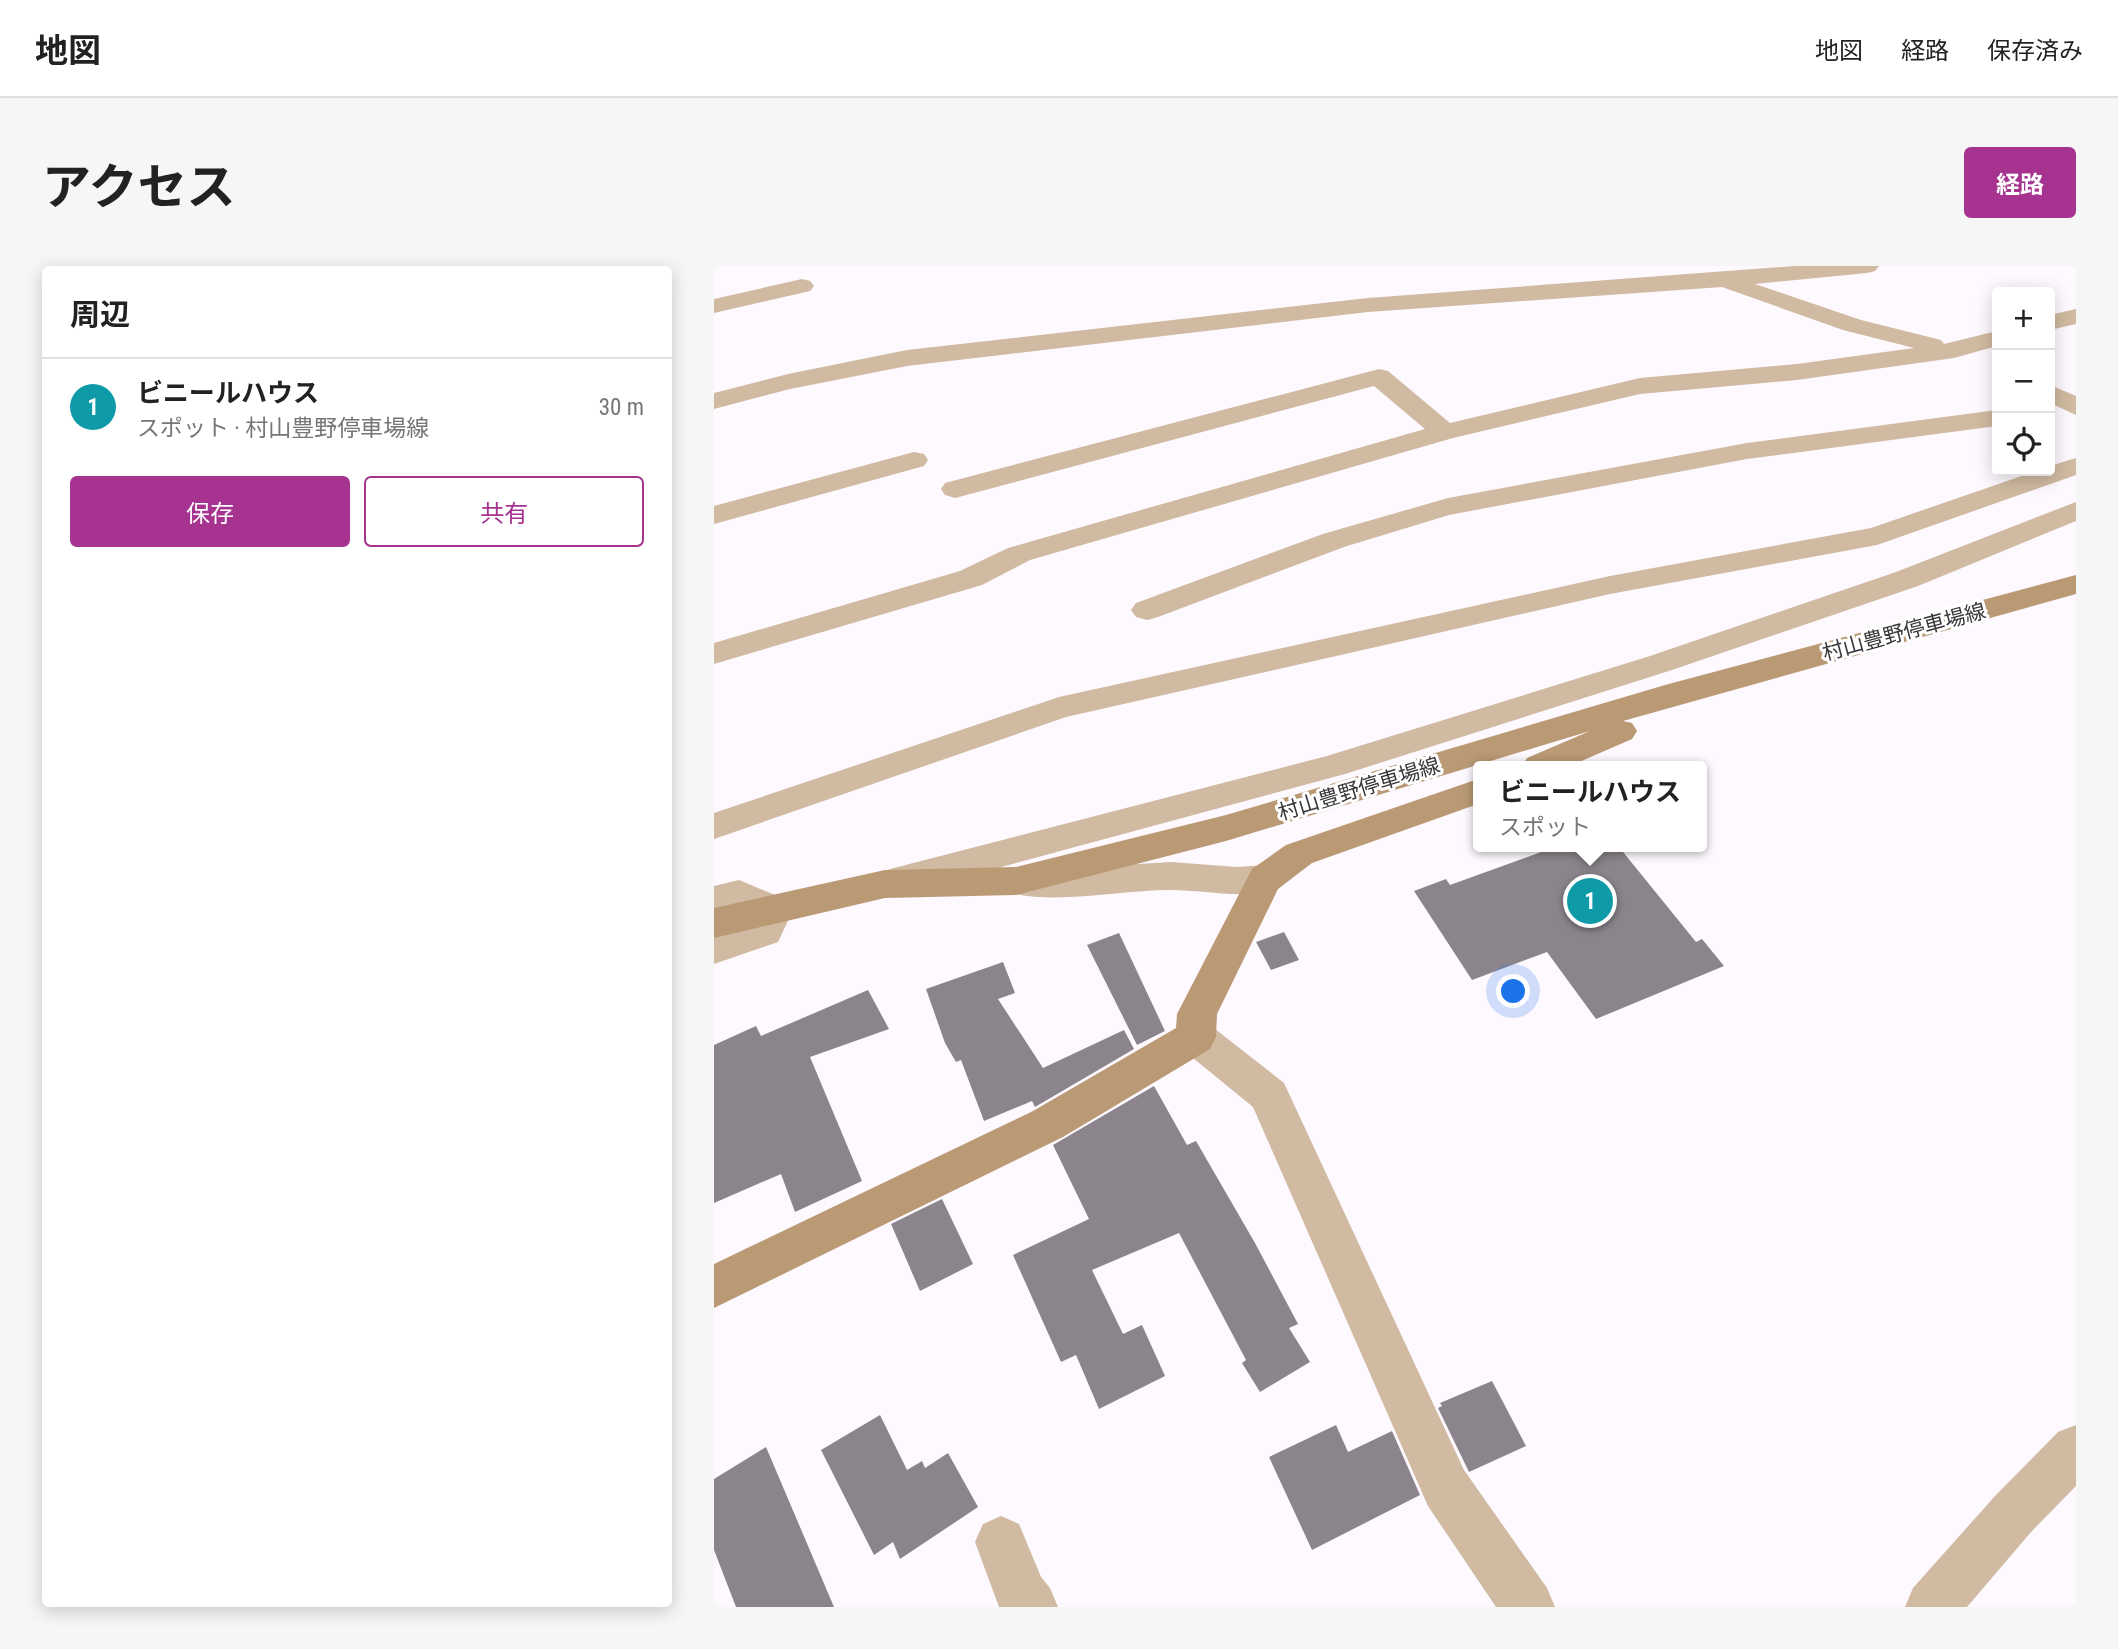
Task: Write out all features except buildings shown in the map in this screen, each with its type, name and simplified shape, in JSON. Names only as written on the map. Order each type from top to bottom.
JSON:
[{"type":"main road","name":"村山豊野停車場線","points":[[714,923],[885,884],[1016,881],[1226,828],[1677,693],[2076,584]]},
{"type":"main road","points":[[1551,761],[1623,730],[1645,718],[1677,693]]},
{"type":"main road","points":[[714,1287],[1048,1124],[1196,1037],[1198,1014],[1265,879],[1299,854],[1473,793]]},
{"type":"street","points":[[714,401],[801,379],[907,358],[1368,306],[1713,273],[1867,266]]},
{"type":"street","points":[[1713,273],[1852,325],[1959,349],[1992,364]]},
{"type":"street","points":[[714,306],[802,286]]},
{"type":"street","points":[[2055,322],[2076,316]]},
{"type":"street","points":[[714,654],[971,578],[1019,554],[1445,432],[1640,386],[1797,372],[1959,349],[1992,339]]},
{"type":"street","points":[[955,489],[1379,377],[1445,432]]},
{"type":"street","points":[[2055,396],[2076,409]]},
{"type":"street","points":[[2055,412],[2076,409]]},
{"type":"street","points":[[1147,610],[1329,542],[1400,518],[1448,507],[1747,451],[1992,419]]},
{"type":"street","points":[[714,515],[914,460]]},
{"type":"street","points":[[714,826],[1059,708],[1610,585],[1877,537],[2076,466]]},
{"type":"street","points":[[885,884],[1333,766],[1648,667],[1868,592],[2076,511]]},
{"type":"street","points":[[1016,881],[1075,882],[1171,876],[1237,881],[1265,879]]},
{"type":"street","points":[[714,900],[739,894],[774,910],[764,932],[714,949]]},
{"type":"street","points":[[1196,1037],[1269,1095],[1446,1488],[1528,1607]]},
{"type":"street","points":[[1932,1607],[2013,1514],[2076,1450]]},
{"type":"street","points":[[1001,1542],[1021,1595],[1031,1607]]},
{"type":"place","name":"ビニールハウス","points":[[1590,901]]}]
